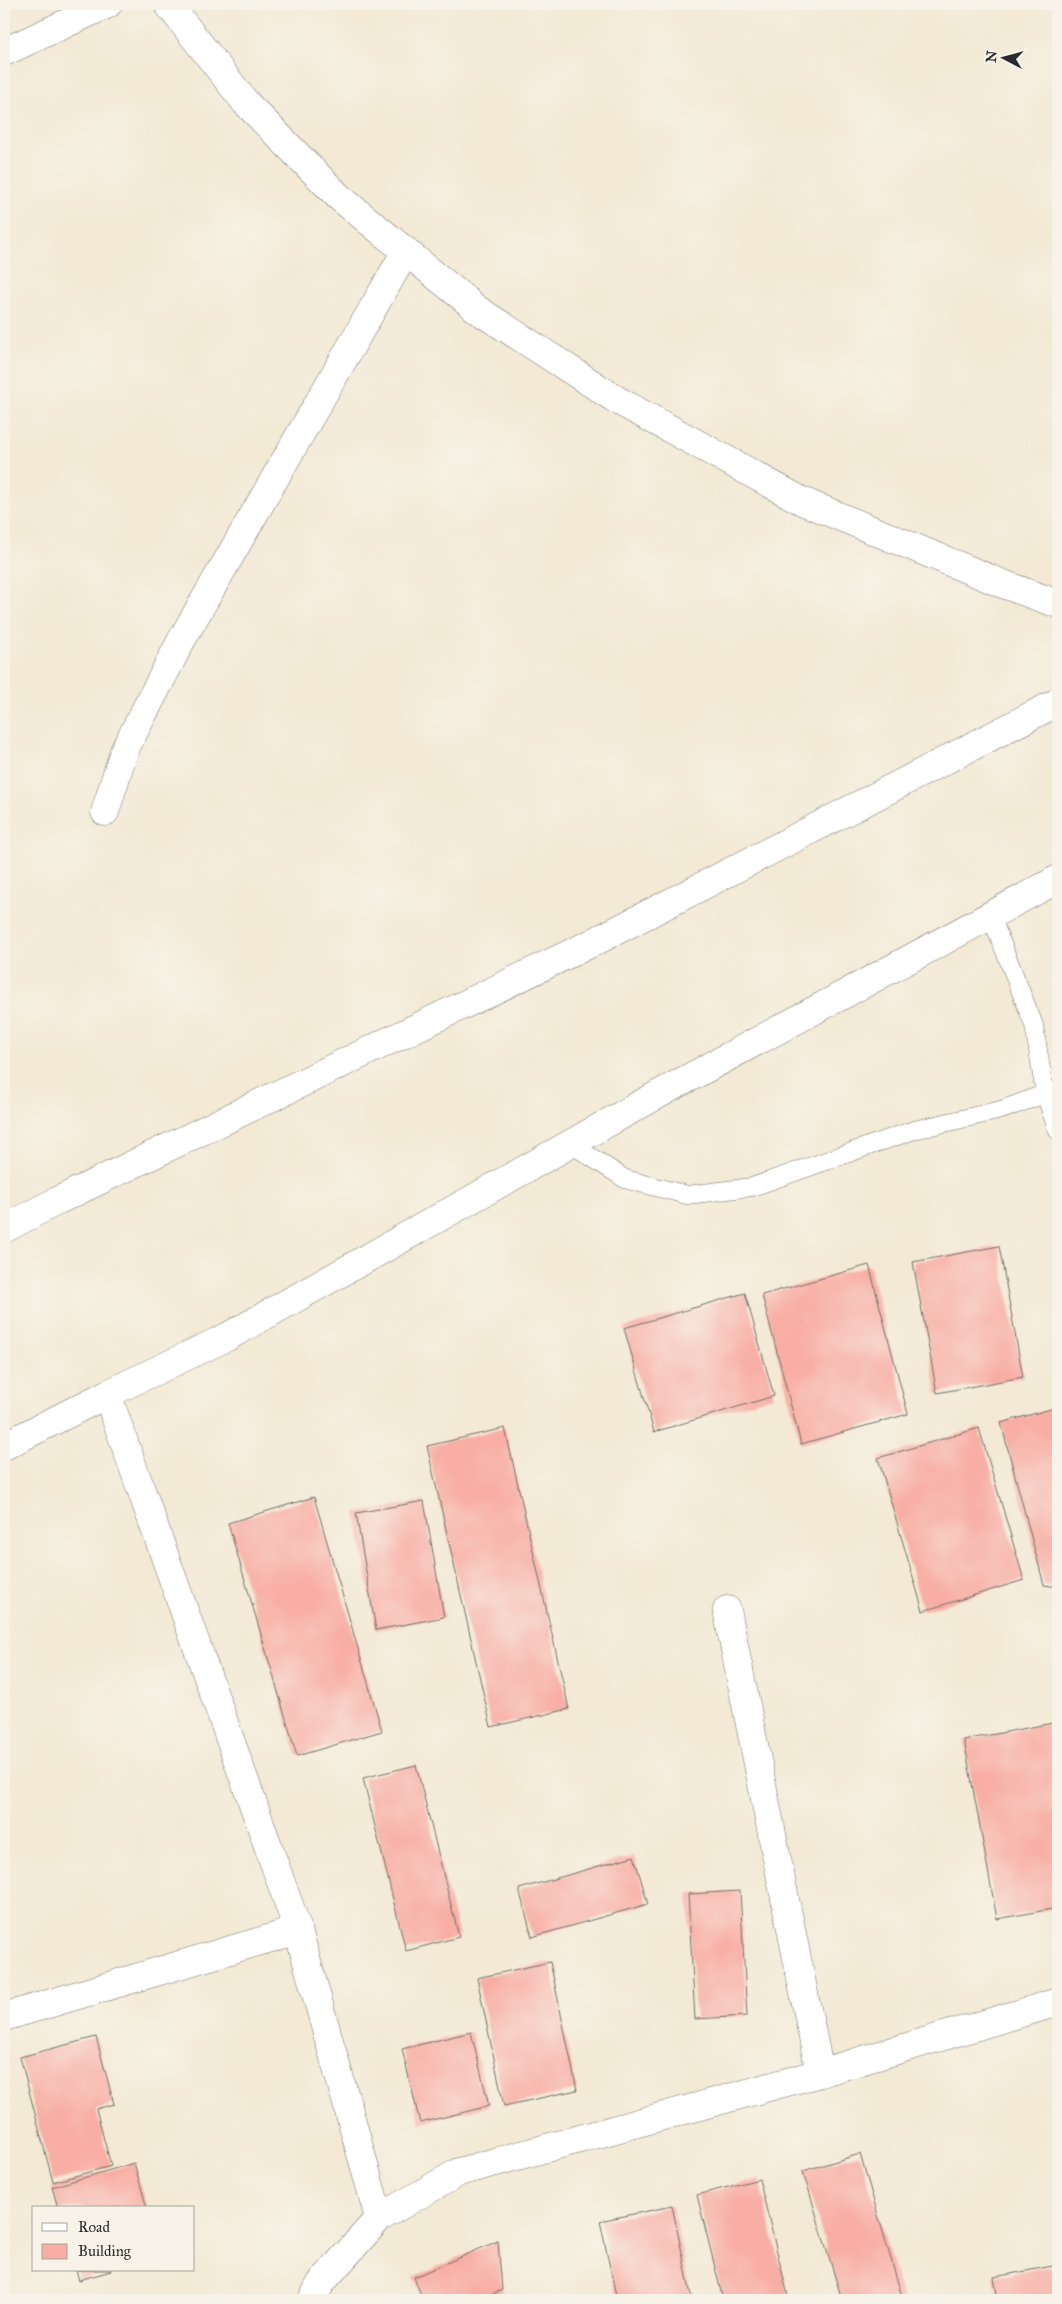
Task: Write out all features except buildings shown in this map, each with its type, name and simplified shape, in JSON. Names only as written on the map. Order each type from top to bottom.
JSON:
[{"type":"street","points":[[4,52],[108,4]]},
{"type":"street","points":[[168,4],[246,103],[339,197],[478,310],[617,400],[802,501],[1003,584],[1058,604]]},
{"type":"street","points":[[106,812],[124,752],[182,639],[406,251]]},
{"type":"street","points":[[4,1229],[58,1201],[598,940],[1058,702]]},
{"type":"street","points":[[4,1446],[227,1337],[659,1094],[1058,879]]},
{"type":"street","points":[[107,1394],[298,1930],[379,2218]]},
{"type":"street","points":[[727,1610],[820,2073]]},
{"type":"street","points":[[4,2017],[298,1930]]},
{"type":"street","points":[[312,2300],[321,2283],[379,2218],[459,2172],[820,2073],[1058,2002]]},
{"type":"lane","points":[[991,916],[1034,1025],[1052,1092],[1058,1131]]},
{"type":"lane","points":[[571,1144],[625,1179],[687,1195],[752,1187],[914,1130],[1001,1110],[1052,1092]]}]
